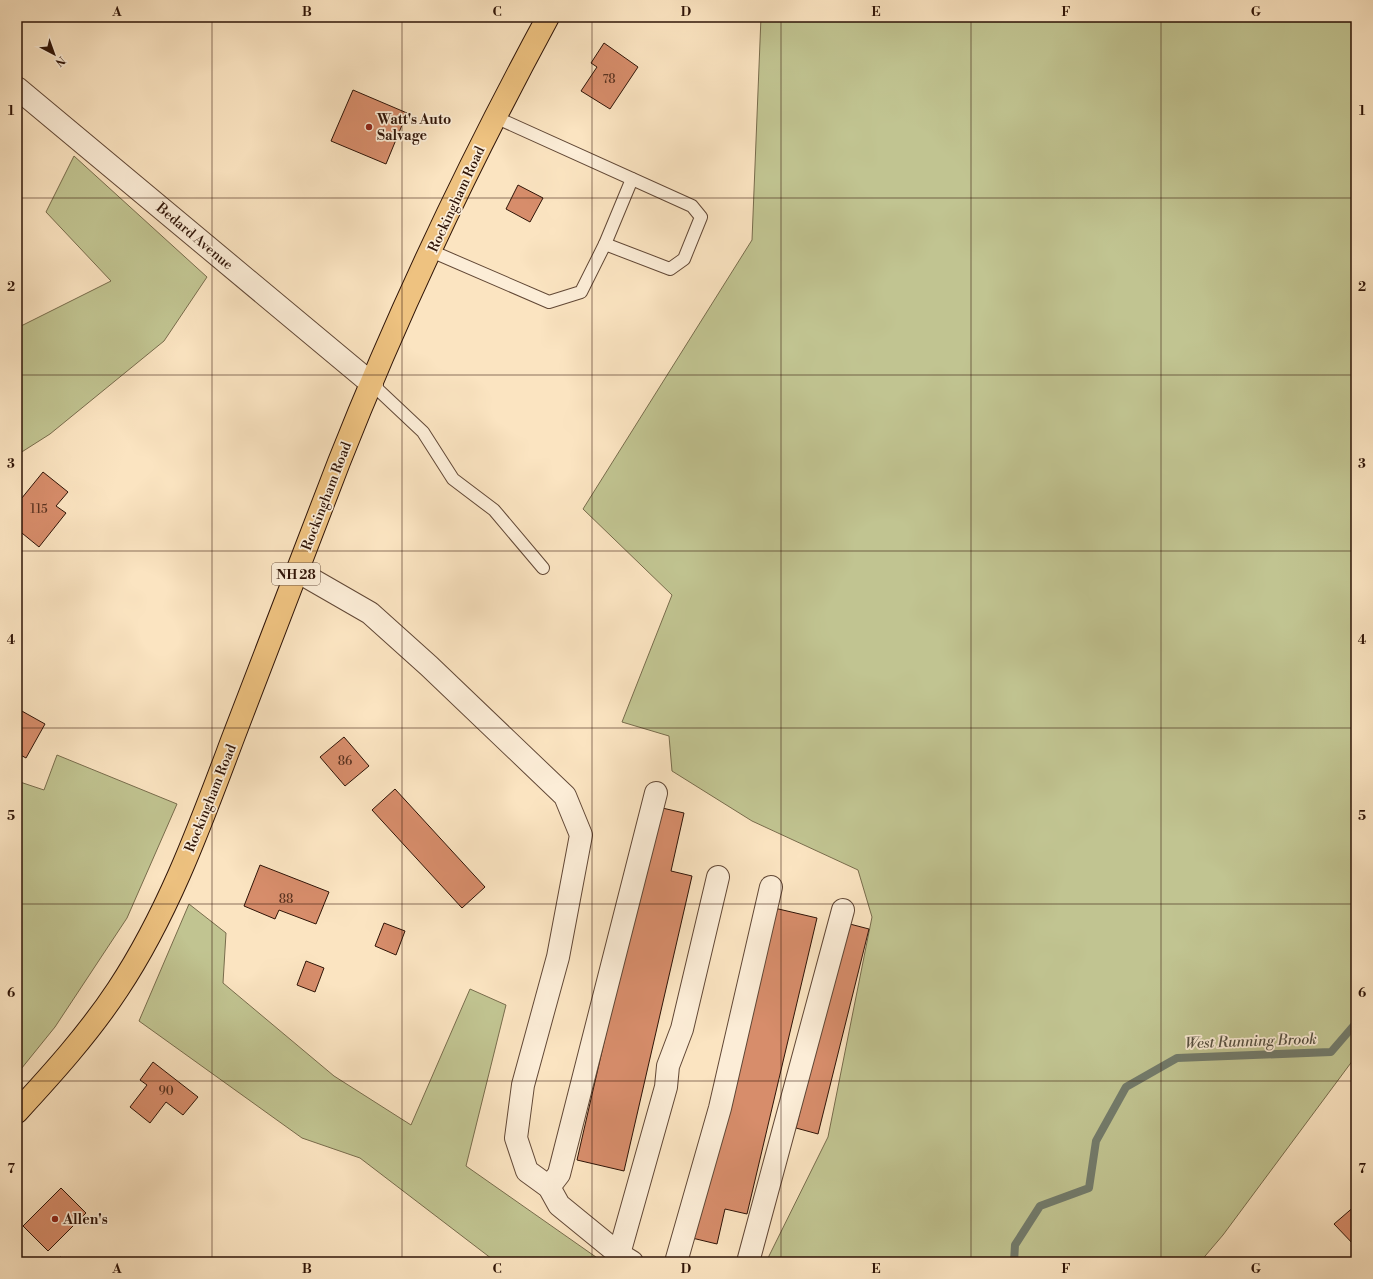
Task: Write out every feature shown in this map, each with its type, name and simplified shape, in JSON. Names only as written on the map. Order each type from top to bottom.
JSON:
[{"type":"main road","name":"Rockingham Road","points":[[17,1112],[68,1056],[118,990],[167,900],[206,808],[340,459],[372,384],[431,251],[495,117],[548,17]]},
{"type":"street","name":"Bedard Avenue","points":[[17,88],[372,384]]},
{"type":"street","points":[[297,571],[370,613],[429,666],[565,796],[581,835],[558,957],[523,1085],[516,1138],[526,1171],[549,1187],[558,1205],[625,1258],[666,1087],[668,1066],[682,1029],[718,877]]},
{"type":"street","points":[[549,1187],[558,1174],[656,793]]},
{"type":"street","points":[[676,1262],[720,1108],[771,887]]},
{"type":"street","points":[[748,1262],[843,910]]},
{"type":"lane","points":[[495,117],[692,206],[701,217],[684,259],[670,269],[605,244]]},
{"type":"lane","points":[[431,251],[549,302],[581,292],[605,244],[632,179]]},
{"type":"lane","points":[[372,384],[422,432],[453,479],[494,510],[543,568]]},
{"type":"green space","points":[[761,17],[1356,17],[1356,1056],[1223,1235],[1200,1262],[766,1262],[828,1137],[872,917],[858,870],[752,821],[672,771],[669,736],[622,722],[672,595],[583,509],[752,240]]},
{"type":"green space","points":[[74,156],[207,277],[164,341],[50,434],[17,455],[17,328],[111,281],[46,212]]},
{"type":"green space","points":[[57,755],[177,804],[127,918],[55,1027],[17,1074],[17,781],[44,790]]},
{"type":"green space","points":[[189,904],[226,933],[223,983],[334,1076],[411,1125],[470,989],[506,1005],[466,1166],[603,1262],[496,1262],[360,1158],[302,1138],[139,1021]]},
{"type":"building","points":[[604,43],[638,67],[610,109],[581,91],[597,67],[591,63]]},
{"type":"building","name":"Watt's Auto Salvage","points":[[353,90],[407,113],[386,164],[331,141]]},
{"type":"building","points":[[518,185],[543,198],[530,222],[506,209]]},
{"type":"building","points":[[43,472],[68,492],[56,506],[66,513],[39,547],[17,529],[17,524],[21,519],[17,515],[17,504]]},
{"type":"building","points":[[20,710],[45,724],[26,758],[17,753],[17,714]]},
{"type":"building","points":[[344,737],[369,766],[345,786],[320,757]]},
{"type":"building","points":[[395,789],[485,887],[462,908],[372,810]]},
{"type":"building","points":[[658,807],[684,813],[671,871],[692,876],[624,1171],[577,1160]]},
{"type":"building","points":[[260,865],[329,892],[316,924],[279,910],[275,919],[244,906]]},
{"type":"building","points":[[770,907],[817,918],[747,1214],[725,1209],[717,1244],[692,1238]]},
{"type":"building","points":[[384,923],[405,931],[396,955],[375,946]]},
{"type":"building","points":[[846,923],[869,929],[818,1134],[796,1128]]},
{"type":"building","points":[[306,961],[324,968],[315,992],[297,985]]},
{"type":"building","points":[[153,1062],[198,1097],[183,1115],[166,1102],[150,1123],[130,1107],[147,1085],[140,1080]]},
{"type":"building","name":"Allen's","points":[[61,1188],[86,1213],[48,1251],[23,1226]]},
{"type":"building","points":[[1356,1205],[1356,1247],[1334,1224]]},
{"type":"building","points":[[60,1257],[75,1262],[59,1262]]},
{"type":"waterway","name":"West Running Brook","points":[[1014,1262],[1015,1245],[1040,1206],[1089,1188],[1096,1141],[1126,1087],[1177,1058],[1331,1052],[1356,1023]]},
{"type":"place","name":"Watt's Auto Salvage","points":[[369,127]]},
{"type":"place","name":"Allen's","points":[[55,1219]]}]
